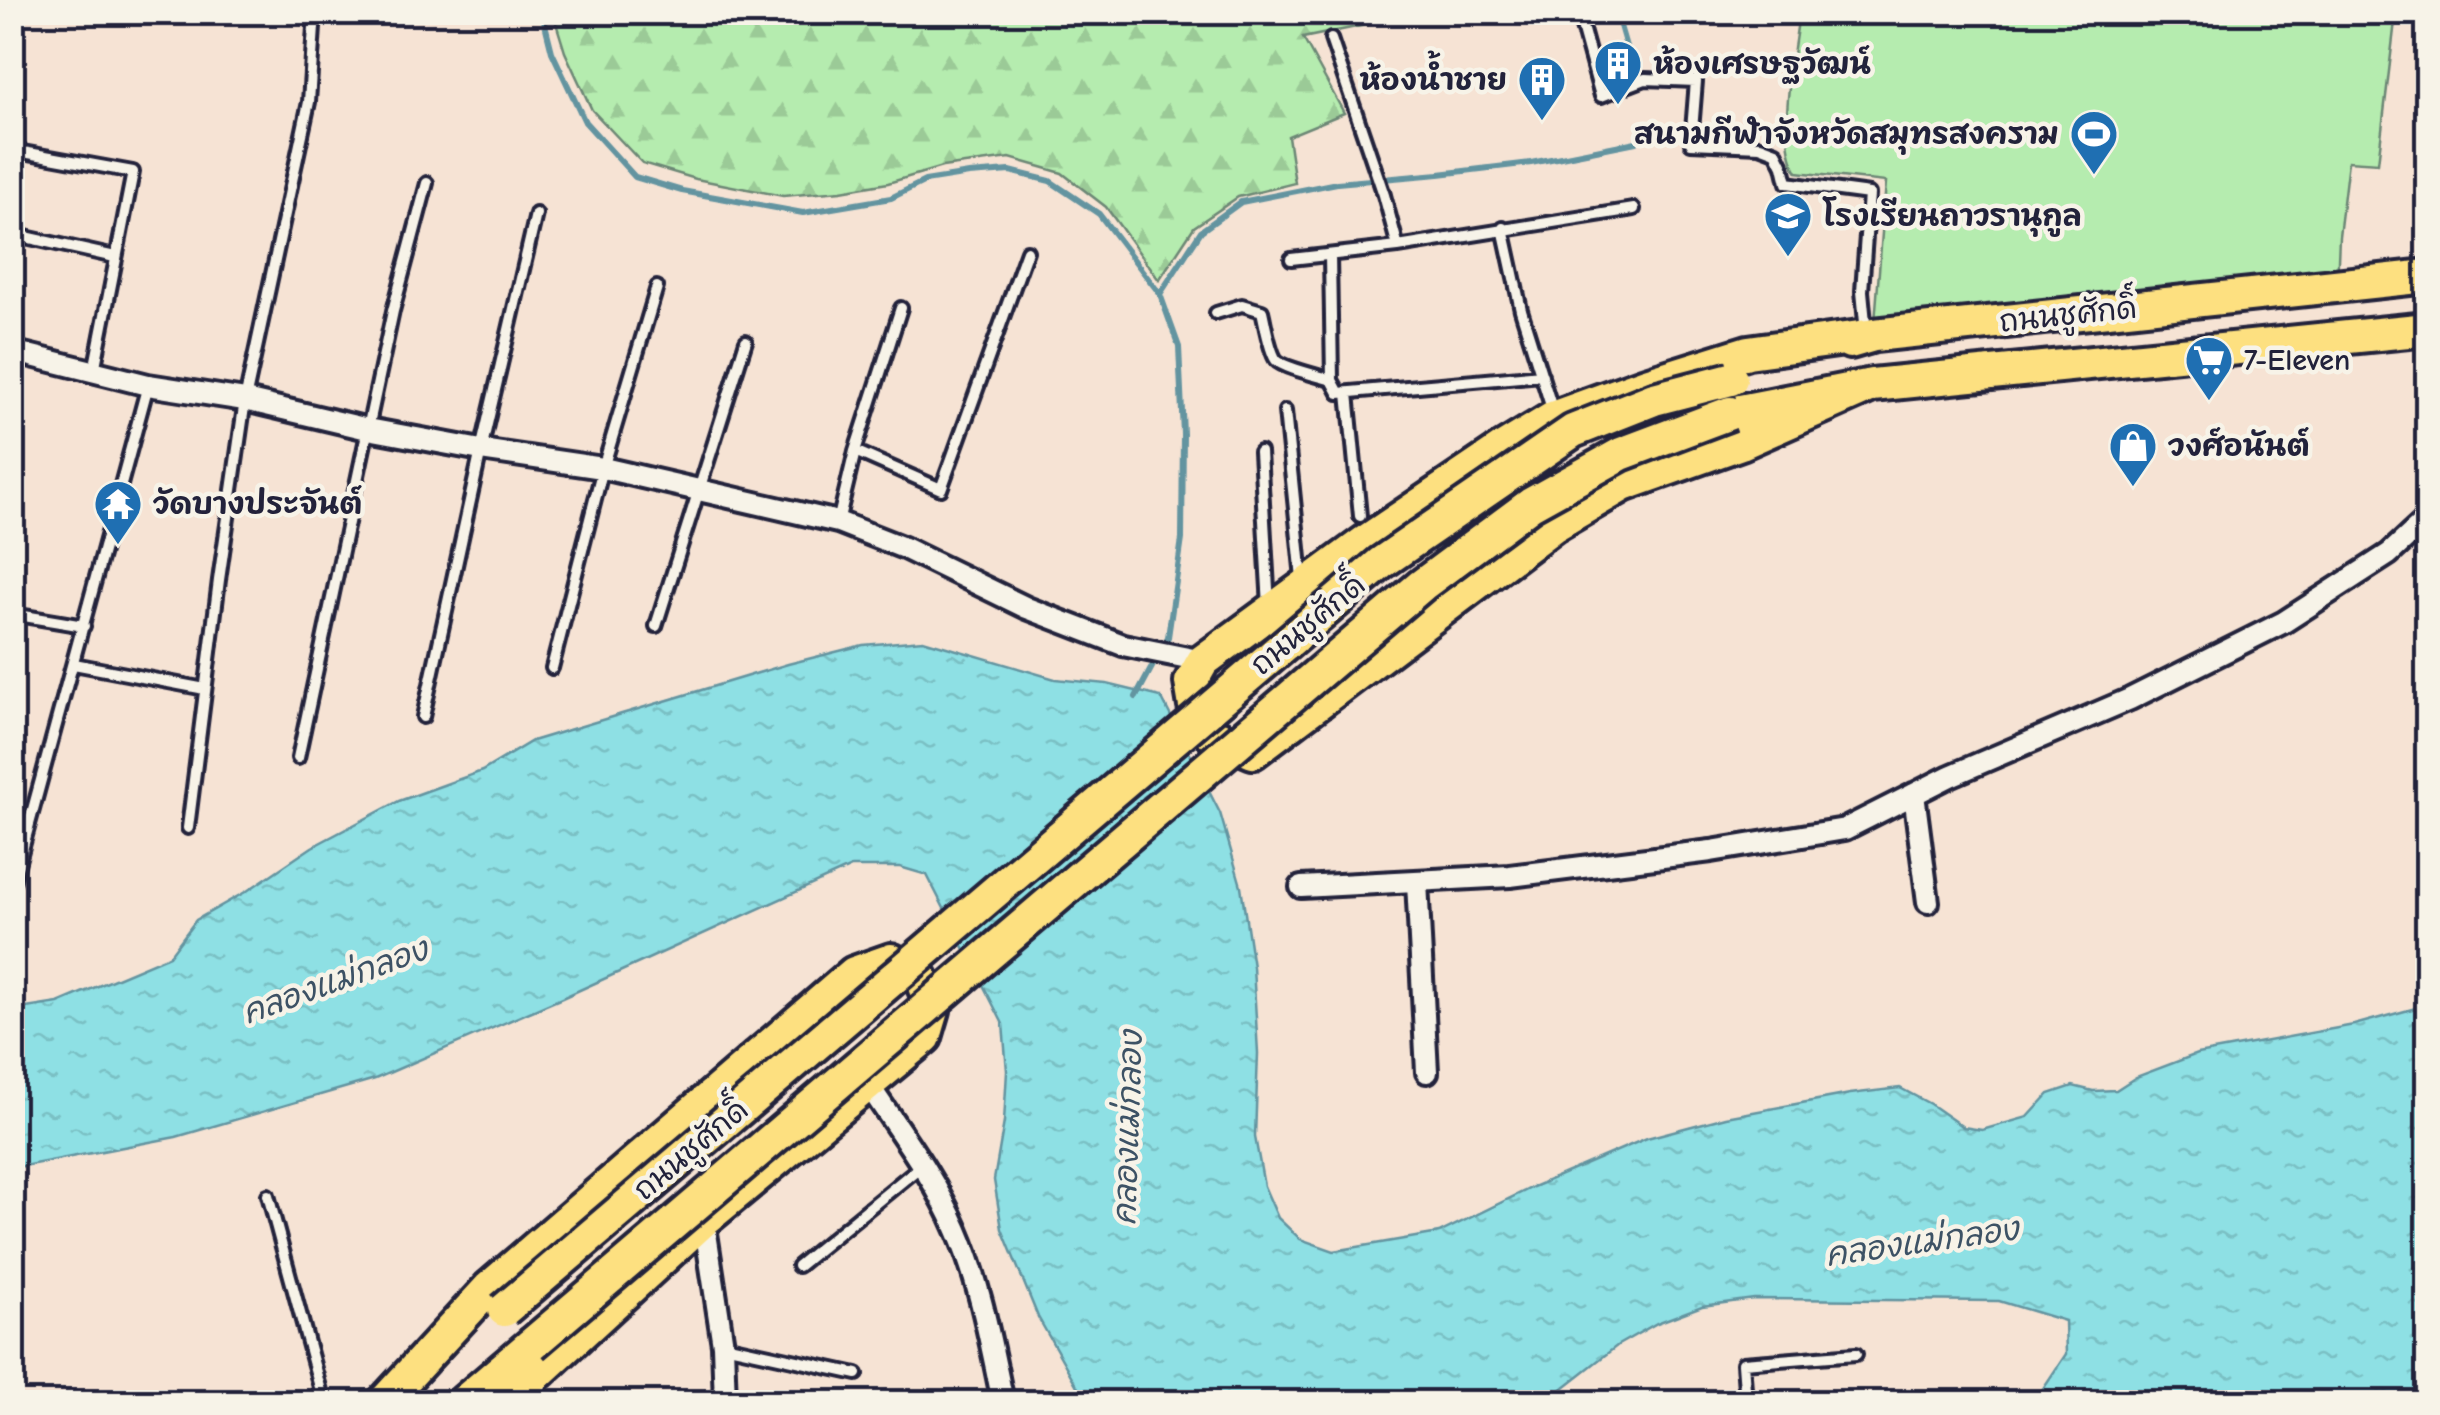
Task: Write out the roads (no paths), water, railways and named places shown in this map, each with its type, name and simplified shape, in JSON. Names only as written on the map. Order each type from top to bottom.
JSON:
[{"type":"main road","name":"ถนนชูศักดิ์","points":[[388,1402],[504,1310],[1381,563],[1573,431],[1654,399],[1798,360],[1867,336],[2428,276]]},
{"type":"main road","name":"ถนนชูศักดิ์","points":[[464,1402],[534,1373],[1422,585],[1530,504],[1621,454],[1730,414],[1872,386],[2428,329]]},
{"type":"main road","points":[[1867,336],[1748,352],[1554,418],[1365,542],[1269,612],[1191,660],[1194,706],[1214,735],[1253,752],[1554,526],[1623,485],[1741,442],[1872,386]]},
{"type":"main road","points":[[388,1402],[489,1288],[854,973],[891,960],[921,978],[933,1010],[925,1037],[704,1220],[534,1373],[490,1402]]},
{"type":"street","points":[[12,351],[148,385],[245,400],[481,450],[603,468],[838,522],[904,548],[1027,608],[1123,646],[1191,660]]},
{"type":"street","points":[[1301,887],[1546,872],[1711,851],[1846,828],[2130,699],[2284,622],[2389,554],[2428,518]]},
{"type":"street","points":[[1914,794],[1928,902]]},
{"type":"street","points":[[1417,882],[1427,1072]]},
{"type":"street","points":[[868,1084],[922,1165],[957,1229],[984,1312],[1003,1402]]},
{"type":"street","points":[[704,1220],[723,1345],[725,1402]]},
{"type":"lane","points":[[188,828],[245,400],[309,102],[315,12]]},
{"type":"lane","points":[[1578,12],[1601,96],[1645,78],[1696,81],[1691,143],[1760,146],[1776,152],[1787,183],[1869,194],[1862,291],[1867,336]]},
{"type":"lane","points":[[1331,39],[1398,247]]},
{"type":"lane","points":[[12,150],[133,172],[94,371]]},
{"type":"lane","points":[[298,758],[393,311],[427,182]]},
{"type":"lane","points":[[1291,258],[1398,247],[1634,209]]},
{"type":"lane","points":[[423,717],[536,214]]},
{"type":"lane","points":[[1503,228],[1521,310],[1554,418]]},
{"type":"lane","points":[[12,234],[115,257]]},
{"type":"lane","points":[[855,451],[941,489],[1027,251]]},
{"type":"lane","points":[[1330,256],[1332,380],[1339,393],[1542,375]]},
{"type":"lane","points":[[552,668],[603,468],[657,287]]},
{"type":"lane","points":[[1216,313],[1242,305],[1262,311],[1275,359],[1284,366],[1332,380]]},
{"type":"lane","points":[[838,522],[855,451],[901,308]]},
{"type":"lane","points":[[656,626],[746,341]]},
{"type":"lane","points":[[12,886],[148,385]]},
{"type":"lane","points":[[1348,393],[1360,516]]},
{"type":"lane","points":[[1285,412],[1303,589]]},
{"type":"lane","points":[[1260,452],[1269,612]]},
{"type":"lane","points":[[12,614],[84,626]]},
{"type":"lane","points":[[74,664],[205,688]]},
{"type":"lane","points":[[798,1266],[922,1165]]},
{"type":"lane","points":[[268,1195],[324,1402]]},
{"type":"lane","points":[[723,1345],[857,1374]]},
{"type":"lane","points":[[1746,1402],[1743,1363],[1856,1354]]},
{"type":"water","name":"คลองแม่กลอง","points":[[923,640],[1055,679],[1107,684],[1161,697],[1220,813],[1241,886],[1253,967],[1258,1053],[1255,1137],[1264,1186],[1278,1218],[1300,1239],[1334,1251],[1439,1233],[1647,1138],[1726,1117],[1900,1088],[1963,1127],[1982,1130],[2028,1117],[2049,1094],[2073,1086],[2093,1091],[2116,1090],[2136,1077],[2197,1054],[2354,1025],[2427,1005],[2427,1402],[2034,1402],[2066,1354],[2065,1321],[1999,1301],[1754,1299],[1702,1306],[1657,1323],[1618,1345],[1545,1402],[1086,1402],[1038,1317],[1002,1229],[994,1180],[1004,1122],[1007,1071],[1003,1024],[927,875],[900,867],[851,867],[375,1079],[176,1137],[13,1168],[13,1010],[58,1003],[169,956],[196,920],[312,847],[399,801],[482,771],[532,741],[788,664],[863,645]]},
{"type":"waterway","points":[[542,12],[552,52],[585,122],[635,177],[682,191],[803,213],[891,198],[925,181],[1010,171],[1050,181],[1099,214],[1160,294],[1179,347],[1182,539],[1168,637],[1136,697]]},
{"type":"waterway","points":[[1616,12],[1631,64]]},
{"type":"waterway","points":[[1160,294],[1201,231],[1241,202],[1337,183],[1531,163],[1636,142]]},
{"type":"place","name":"ห้องเศรษฐวัฒน์","points":[[1618,106]]},
{"type":"place","name":"ห้องน้ำชาย","points":[[1542,122]]},
{"type":"place","name":"สนามกีฬาจังหวัดสมุทรสงคราม","points":[[2094,176]]},
{"type":"place","name":"โรงเรียนถาวรานุกูล","points":[[1788,258]]},
{"type":"place","name":"7-Eleven","points":[[2209,402]]},
{"type":"place","name":"วงศ์อนันต์","points":[[2133,488]]},
{"type":"place","name":"วัดบางประจันต์","points":[[118,546]]}]
